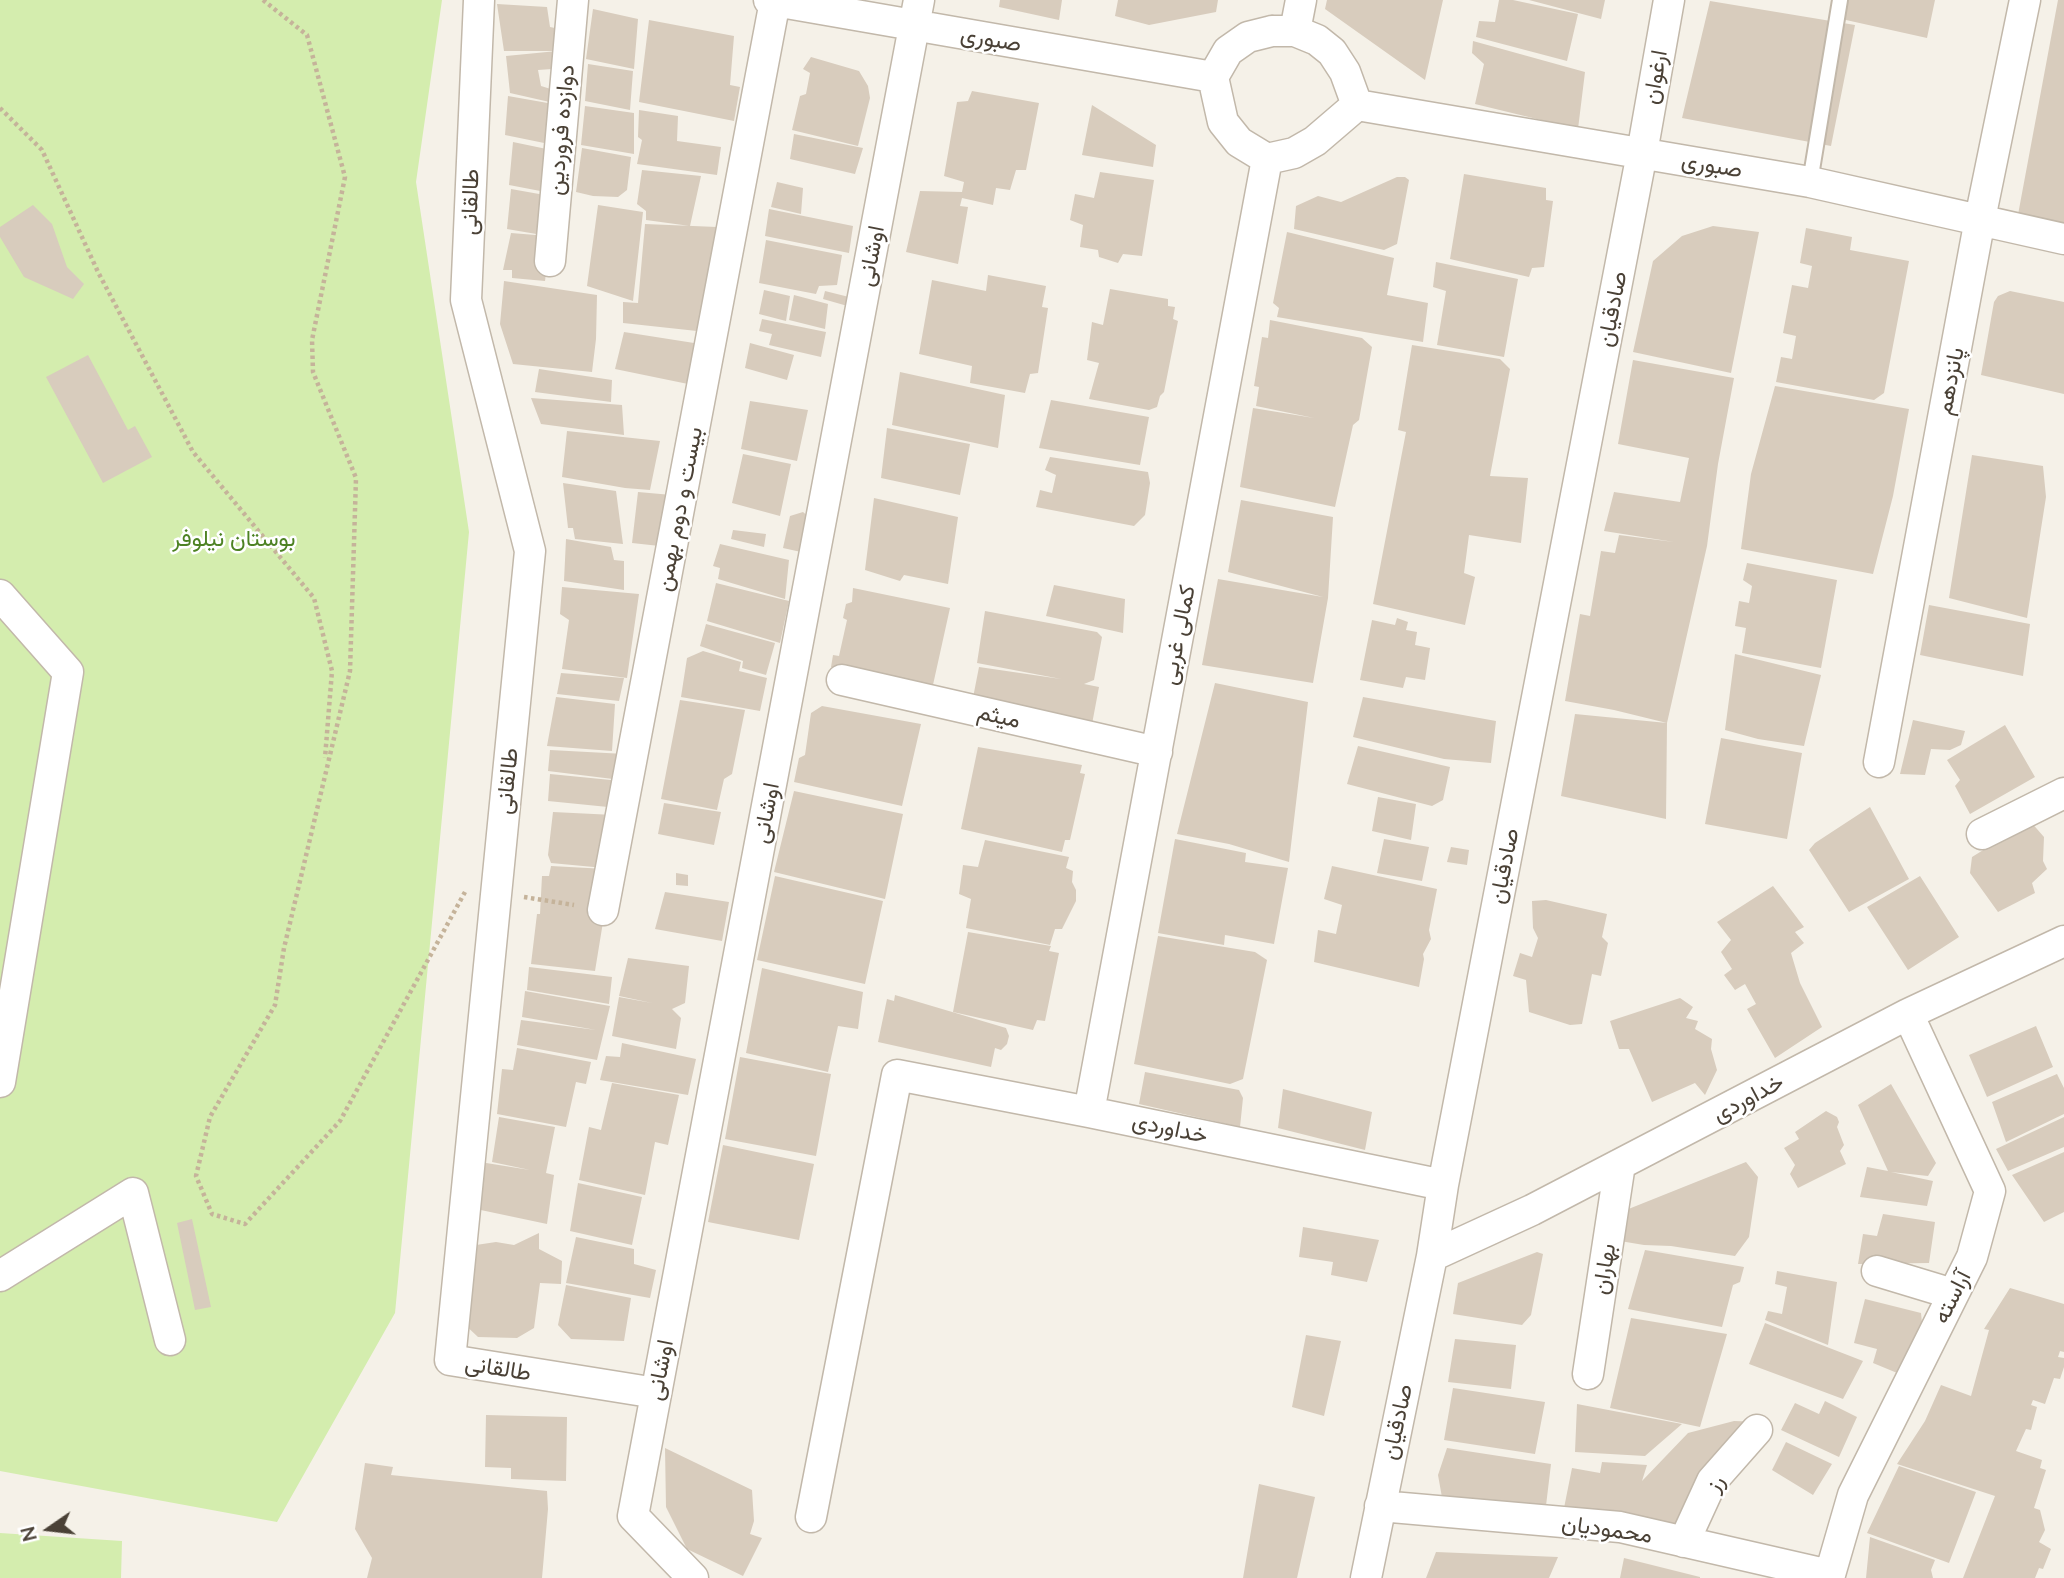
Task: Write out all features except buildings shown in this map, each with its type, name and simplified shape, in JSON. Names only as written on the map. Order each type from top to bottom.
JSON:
[{"type":"street","name":"طالقانی","points":[[479,0],[466,300],[530,551],[483,888],[450,1360],[656,1393]]},
{"type":"street","name":"دوازده فروردین","points":[[550,261],[573,0]]},
{"type":"street","points":[[1295,31],[1301,0]]},
{"type":"street","name":"ارغوان","points":[[1642,153],[1669,0]]},
{"type":"street","name":"پانزدهم","points":[[1879,762],[1980,219],[2025,0]]},
{"type":"street","name":"صبوری","points":[[772,1],[916,13],[1213,77]]},
{"type":"street","name":"بیست و دوم بهمن","points":[[603,910],[772,1]]},
{"type":"street","name":"اوشانی","points":[[693,1578],[633,1516],[916,13]]},
{"type":"street","points":[[1272,31],[1295,31],[1317,40],[1332,52],[1345,72],[1357,105],[1315,141],[1294,153],[1267,159],[1239,142],[1223,122],[1213,77],[1228,51],[1248,37],[1272,31]]},
{"type":"street","name":"صبوری","points":[[1357,105],[1810,183],[2064,239]]},
{"type":"street","name":"صادقیان","points":[[1366,1578],[1432,1256],[1443,1185],[1642,153]]},
{"type":"street","name":"کمالی غربی","points":[[1089,1112],[1267,159]]},
{"type":"street","points":[[0,595],[68,672],[0,1082]]},
{"type":"street","name":"میثم","points":[[842,680],[1157,752]]},
{"type":"street","points":[[1982,834],[2064,793]]},
{"type":"street","name":"خداوردی","points":[[1432,1256],[1532,1210],[1908,1014],[2064,941]]},
{"type":"street","name":"آراسته","points":[[1830,1577],[1853,1495],[1972,1257],[1990,1191],[1908,1014]]},
{"type":"street","name":"خداوردی","points":[[811,1517],[897,1075],[1443,1185]]},
{"type":"street","name":"بهاران","points":[[1588,1374],[1620,1164]]},
{"type":"street","points":[[0,1276],[133,1193],[170,1340]]},
{"type":"street","points":[[1877,1271],[1953,1294]]},
{"type":"street","name":"رز","points":[[1684,1542],[1712,1481],[1757,1430]]},
{"type":"street","name":"محمودیان","points":[[1380,1506],[1620,1527],[1830,1577]]},
{"type":"lane","points":[[1810,183],[1840,0]]},
{"type":"path","points":[[264,0],[307,35],[345,177],[312,340],[313,372],[356,478],[350,671],[284,948],[275,1005],[210,1117],[196,1176],[212,1214],[244,1224],[340,1121],[483,888],[603,910]]},
{"type":"path","points":[[0,108],[42,150],[98,272],[193,452],[314,598],[332,671],[324,773]]},
{"type":"green space","name":"بوستان نیلوفر","points":[[0,0],[442,0],[416,182],[469,532],[395,1313],[277,1522],[0,1471]]},
{"type":"green space","points":[[0,1533],[122,1541],[121,1578],[0,1578]]}]
